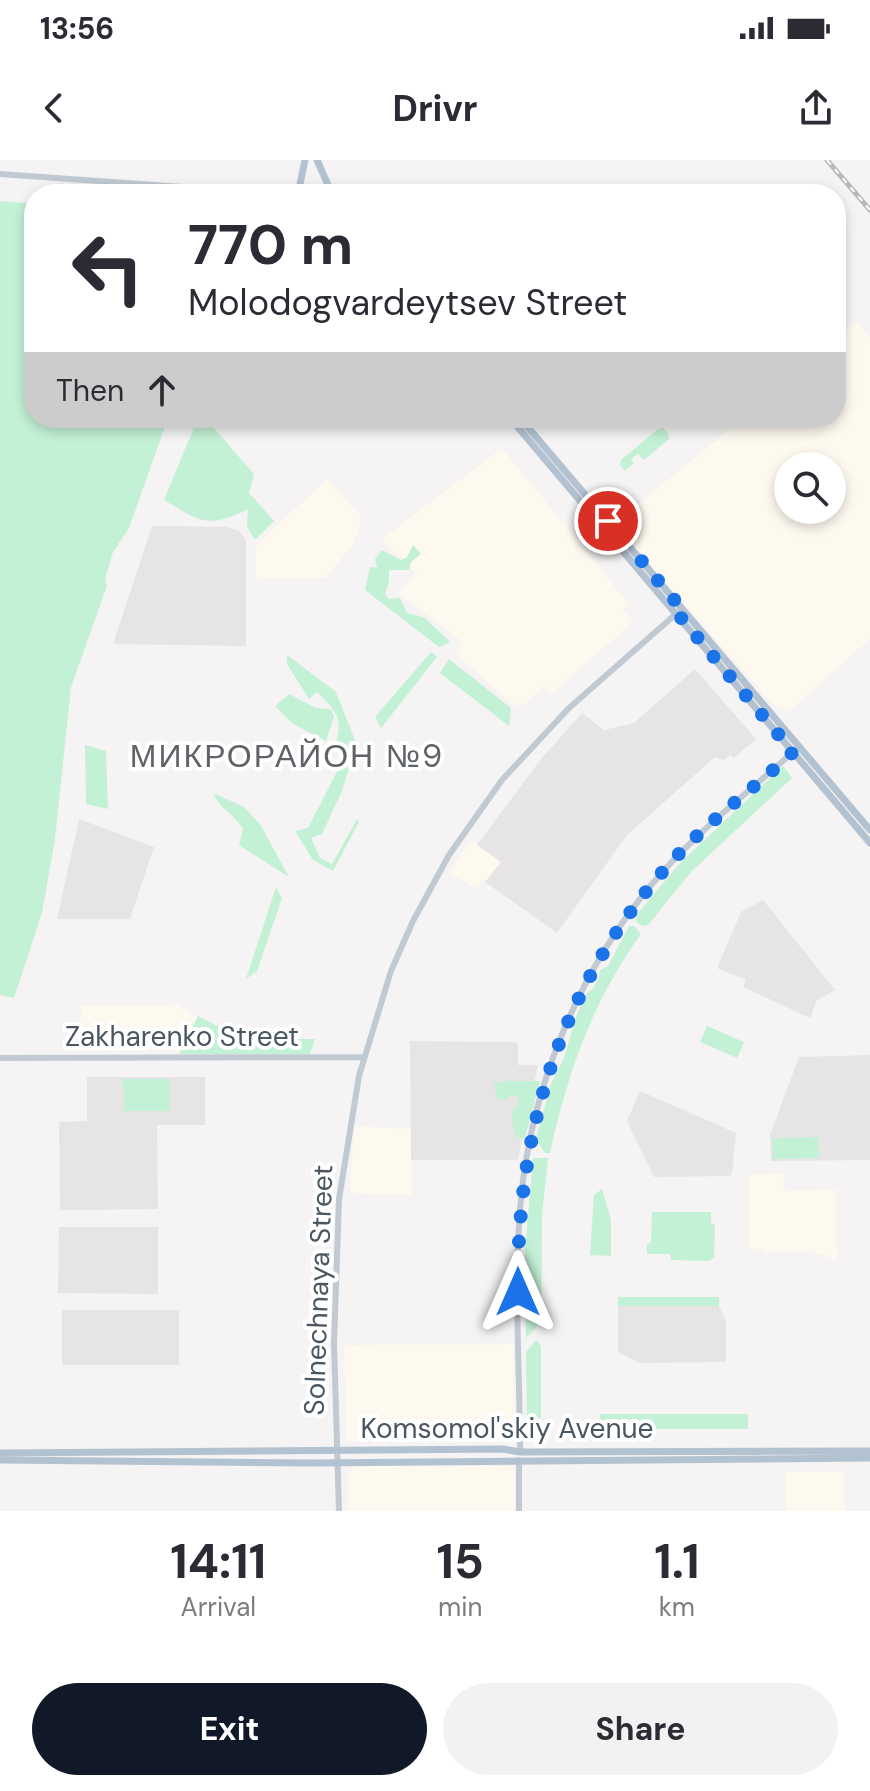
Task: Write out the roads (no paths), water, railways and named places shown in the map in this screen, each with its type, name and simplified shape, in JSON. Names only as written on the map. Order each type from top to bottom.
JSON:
[{"type":"main road","points":[[300,184],[305,160]]},
{"type":"main road","points":[[317,160],[328,184]]},
{"type":"main road","points":[[522,428],[797,749],[870,843]]},
{"type":"main road","points":[[816,772],[870,830]]},
{"type":"main road","name":"Komsomol'skiy Avenue","points":[[0,1460],[107,1460],[233,1451],[336,1449],[503,1449],[520,1456],[601,1459],[774,1458],[870,1451]]},
{"type":"main road","points":[[216,1460],[214,1455],[233,1451]]},
{"type":"main road","points":[[729,1459],[755,1456],[752,1451]]},
{"type":"main road","points":[[774,1458],[771,1457],[772,1453],[800,1451]]},
{"type":"main road","name":"Komsomol'skiy Avenue","points":[[0,1453],[120,1452],[216,1460],[336,1463],[628,1452],[800,1451],[870,1458]]},
{"type":"main road","points":[[107,1460],[123,1457],[124,1454],[120,1452]]},
{"type":"main road","points":[[601,1459],[630,1457],[632,1454],[628,1452]]},
{"type":"street","points":[[0,174],[154,184]]},
{"type":"street","points":[[128,182],[132,184]]},
{"type":"street","name":"Solnechnaya Street","points":[[339,1511],[334,1343],[339,1199],[349,1123],[364,1057],[402,943],[459,839],[502,780],[547,730],[680,611]]},
{"type":"street","points":[[519,1511],[518,1266],[521,1198],[534,1123],[559,1043],[600,958],[652,883],[711,822],[797,749]]},
{"type":"street","name":"Zakharenko Street","points":[[0,1058],[364,1057]]},
{"type":"railway","points":[[827,160],[870,210]]},
{"type":"district","name":"МИКРОРАЙОН №9","points":[[287,756]]}]
